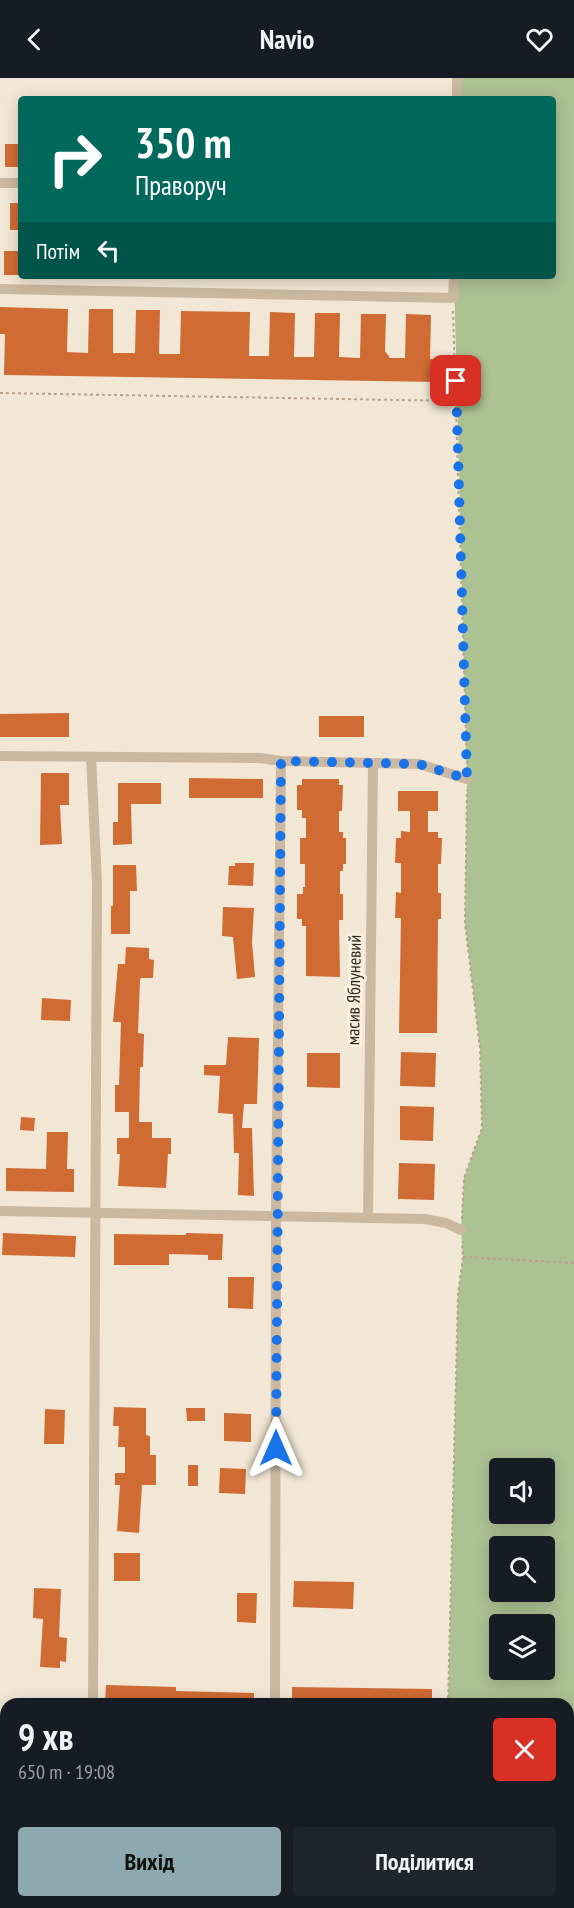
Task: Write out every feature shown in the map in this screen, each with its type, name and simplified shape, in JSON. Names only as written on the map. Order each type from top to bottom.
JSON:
[{"type":"street","points":[[457,78],[457,96]]},
{"type":"street","points":[[0,183],[18,183]]},
{"type":"street","points":[[0,289],[453,298],[454,279]]},
{"type":"street","points":[[0,756],[260,758],[281,761],[419,764],[467,779]]},
{"type":"street","points":[[91,757],[97,883],[93,1698]]},
{"type":"street","points":[[275,1698],[276,1216],[281,761]]},
{"type":"street","name":"масив Яблуневий","points":[[368,1218],[373,763]]},
{"type":"street","points":[[0,1211],[425,1219],[446,1223],[461,1230]]},
{"type":"path","points":[[453,298],[467,779]]},
{"type":"path","points":[[0,393],[456,401]]},
{"type":"path","points":[[463,1257],[574,1263]]},
{"type":"green space","points":[[457,78],[574,78],[574,1698],[448,1698],[458,1294],[463,1257],[461,1230],[464,1178],[482,1128],[480,1048],[465,923],[467,779],[454,279],[556,279],[556,96],[457,96]]},
{"type":"building","points":[[5,144],[18,144],[18,167],[5,167]]},
{"type":"building","points":[[10,203],[18,203],[18,230],[10,230]]},
{"type":"building","points":[[4,251],[18,251],[18,275],[4,275]]},
{"type":"building","points":[[0,307],[68,309],[67,352],[88,353],[89,309],[113,309],[113,353],[135,353],[136,310],[160,310],[159,354],[180,354],[181,311],[250,312],[249,356],[269,356],[270,312],[295,313],[294,357],[314,357],[315,313],[340,313],[339,357],[360,358],[361,314],[386,314],[385,351],[390,358],[405,358],[406,314],[431,315],[430,359],[436,359],[436,382],[4,375],[5,334],[0,334]]},
{"type":"building","points":[[69,713],[69,737],[0,737],[0,714]]},
{"type":"building","points":[[319,716],[364,716],[364,737],[319,737]]},
{"type":"building","points":[[41,773],[69,773],[69,805],[60,805],[62,844],[40,845]]},
{"type":"building","points":[[189,778],[263,779],[263,798],[189,798]]},
{"type":"building","points":[[302,779],[339,779],[339,785],[343,785],[339,832],[343,832],[343,838],[346,838],[346,864],[343,864],[343,871],[340,871],[343,920],[339,920],[340,977],[306,976],[306,926],[302,926],[302,919],[297,919],[297,894],[303,894],[303,887],[305,887],[305,864],[300,864],[300,838],[306,838],[306,818],[302,818],[302,810],[297,810],[297,785],[302,785]]},
{"type":"building","points":[[118,783],[161,783],[161,804],[131,804],[132,844],[113,845],[113,822],[118,822]]},
{"type":"building","points":[[398,791],[438,791],[438,811],[428,811],[428,832],[438,832],[438,838],[442,838],[441,864],[438,864],[441,919],[438,919],[437,1033],[399,1033],[401,918],[395,918],[396,892],[401,893],[401,863],[395,863],[396,838],[401,838],[401,831],[410,832],[410,811],[398,811]]},
{"type":"building","points":[[235,863],[254,863],[253,886],[228,885],[229,866],[235,866]]},
{"type":"building","points":[[113,865],[136,865],[137,891],[130,891],[130,934],[111,934]]},
{"type":"building","points":[[223,907],[254,908],[252,942],[255,977],[237,979],[233,937],[222,936]]},
{"type":"building","points":[[126,947],[149,948],[149,959],[154,960],[153,978],[141,978],[140,980],[138,1033],[144,1034],[143,1067],[140,1067],[139,1122],[152,1122],[152,1138],[171,1138],[166,1188],[118,1186],[120,1154],[117,1154],[117,1138],[129,1138],[129,1112],[115,1112],[115,1085],[119,1085],[121,1022],[113,1022],[118,964],[125,964]]},
{"type":"building","points":[[42,998],[71,1000],[70,1021],[41,1020]]},
{"type":"building","points":[[228,1037],[259,1038],[257,1104],[244,1104],[242,1128],[252,1128],[254,1196],[238,1195],[239,1153],[234,1153],[233,1114],[218,1113],[220,1076],[204,1075],[204,1065],[226,1065]]},
{"type":"building","points":[[401,1052],[436,1053],[435,1087],[400,1086]]},
{"type":"building","points":[[307,1053],[340,1053],[340,1088],[307,1087]]},
{"type":"building","points":[[400,1106],[434,1107],[433,1141],[400,1140]]},
{"type":"building","points":[[21,1117],[35,1118],[34,1131],[20,1130]]},
{"type":"building","points":[[47,1132],[68,1132],[67,1169],[74,1169],[74,1192],[6,1191],[6,1168],[46,1169]]},
{"type":"building","points":[[399,1163],[435,1164],[434,1200],[398,1199]]},
{"type":"building","points":[[3,1233],[76,1236],[75,1257],[2,1255]]},
{"type":"building","points":[[186,1233],[223,1234],[222,1260],[208,1260],[208,1255],[169,1254],[169,1265],[114,1265],[114,1234],[186,1235]]},
{"type":"building","points":[[228,1277],[254,1277],[253,1309],[228,1308]]},
{"type":"building","points":[[114,1407],[146,1408],[146,1435],[150,1436],[150,1455],[156,1455],[156,1485],[142,1485],[139,1533],[117,1531],[120,1485],[115,1485],[115,1473],[125,1473],[125,1447],[118,1447],[119,1426],[113,1426]]},
{"type":"building","points":[[186,1408],[205,1408],[205,1421],[187,1421]]},
{"type":"building","points":[[45,1409],[65,1410],[64,1444],[44,1444]]},
{"type":"building","points":[[224,1413],[251,1414],[251,1442],[224,1441]]},
{"type":"building","points":[[188,1465],[198,1465],[198,1486],[188,1486]]},
{"type":"building","points":[[220,1468],[246,1469],[245,1494],[219,1493]]},
{"type":"building","points":[[114,1553],[140,1553],[140,1581],[114,1581]]},
{"type":"building","points":[[294,1581],[354,1582],[353,1609],[293,1607]]},
{"type":"building","points":[[34,1588],[61,1589],[59,1637],[67,1638],[66,1662],[60,1661],[60,1668],[40,1667],[43,1619],[33,1618]]},
{"type":"building","points":[[237,1593],[257,1593],[256,1623],[237,1622]]},
{"type":"building","points":[[106,1685],[176,1687],[176,1691],[254,1693],[254,1698],[105,1698]]},
{"type":"building","points":[[292,1687],[432,1689],[432,1698],[292,1698]]},
{"type":"route","points":[[276,1448],[281,761],[419,764],[467,779],[456,381]]}]
